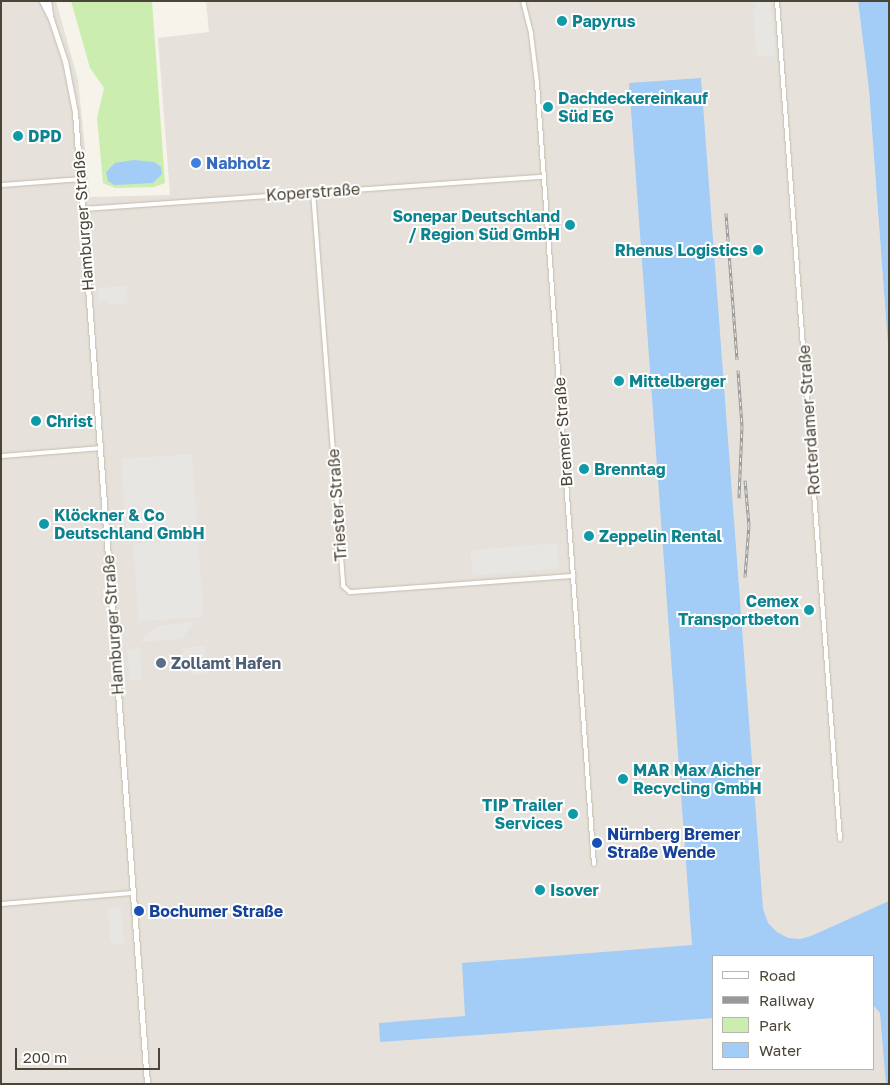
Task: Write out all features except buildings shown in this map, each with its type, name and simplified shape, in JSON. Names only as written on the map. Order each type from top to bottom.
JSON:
[{"type":"street","name":"Hamburger Straße","points":[[42,1],[51,19],[65,61],[72,94],[80,179],[147,1084]]},
{"type":"street","name":"Hamburger Straße","points":[[48,1],[51,19]]},
{"type":"street","name":"Bremer Straße","points":[[523,1],[533,46],[544,177],[594,864]]},
{"type":"street","name":"Rotterdamer Straße","points":[[777,1],[840,839]]},
{"type":"street","name":"Koperstraße","points":[[82,209],[544,177]]},
{"type":"street","points":[[1,185],[80,179]]},
{"type":"street","name":"Triester Straße","points":[[312,192],[342,586],[350,592],[574,576]]},
{"type":"street","points":[[1,456],[100,448]]},
{"type":"street","points":[[1,904],[133,893]]},
{"type":"shaded area","points":[[1,1],[56,1],[78,80],[90,197],[170,195],[158,38],[209,32],[206,1],[858,1],[869,90],[889,359],[889,1084],[1,1084]]},
{"type":"shaded area","points":[[755,1],[770,1],[776,55],[757,57],[753,10],[756,10]]},
{"type":"shaded area","points":[[126,286],[128,303],[108,305],[107,301],[99,301],[98,288]]},
{"type":"shaded area","points":[[192,454],[197,531],[127,536],[121,459]]},
{"type":"shaded area","points":[[198,539],[203,617],[139,621],[133,544]]},
{"type":"shaded area","points":[[557,543],[559,568],[473,575],[470,551]]},
{"type":"shaded area","points":[[194,622],[182,639],[140,642],[156,626]]},
{"type":"shaded area","points":[[205,646],[207,673],[192,675],[192,671],[184,672],[182,648]]},
{"type":"shaded area","points":[[139,648],[142,679],[130,680],[127,649]]},
{"type":"shaded area","points":[[121,908],[124,943],[113,944],[110,940],[108,909]]},
{"type":"green space","points":[[71,1],[152,1],[165,183],[154,187],[115,188],[103,183],[97,118],[104,88],[90,68]]},
{"type":"water","points":[[858,1],[889,1],[889,359],[869,90]]},
{"type":"water","points":[[701,78],[763,909],[768,923],[777,932],[788,938],[800,939],[811,936],[889,901],[889,1084],[886,1084],[880,1013],[875,1007],[875,955],[712,955],[712,1018],[380,1042],[379,1023],[465,1016],[462,963],[692,945],[629,83]]},
{"type":"water","points":[[134,160],[154,162],[161,167],[162,174],[153,183],[114,185],[108,181],[106,172],[115,163]]},
{"type":"railway","points":[[726,213],[737,360]]},
{"type":"railway","points":[[738,370],[742,426],[739,498]]},
{"type":"railway","points":[[745,480],[749,525],[745,577]]},
{"type":"place","name":"Papyrus","points":[[562,21]]},
{"type":"place","name":"Dachdeckereinkauf Süd EG","points":[[548,107]]},
{"type":"place","name":"DPD","points":[[18,136]]},
{"type":"place","name":"Nabholz","points":[[196,163]]},
{"type":"place","name":"Sonepar Deutschland / Region Süd GmbH","points":[[570,225]]},
{"type":"place","name":"Rhenus Logistics","points":[[758,250]]},
{"type":"place","name":"Mittelberger","points":[[619,381]]},
{"type":"place","name":"Christ","points":[[36,421]]},
{"type":"place","name":"Brenntag","points":[[584,469]]},
{"type":"place","name":"Klöckner & Co Deutschland GmbH","points":[[44,524]]},
{"type":"place","name":"Zeppelin Rental","points":[[589,536]]},
{"type":"place","name":"Cemex Transportbeton","points":[[809,610]]},
{"type":"place","name":"Zollamt Hafen","points":[[161,663]]},
{"type":"place","name":"MAR Max Aicher Recycling GmbH","points":[[623,779]]},
{"type":"place","name":"TIP Trailer Services","points":[[573,814]]},
{"type":"place","name":"Nürnberg Bremer Straße Wende","points":[[597,843]]},
{"type":"place","name":"Isover","points":[[540,890]]},
{"type":"place","name":"Bochumer Straße","points":[[139,911]]}]
